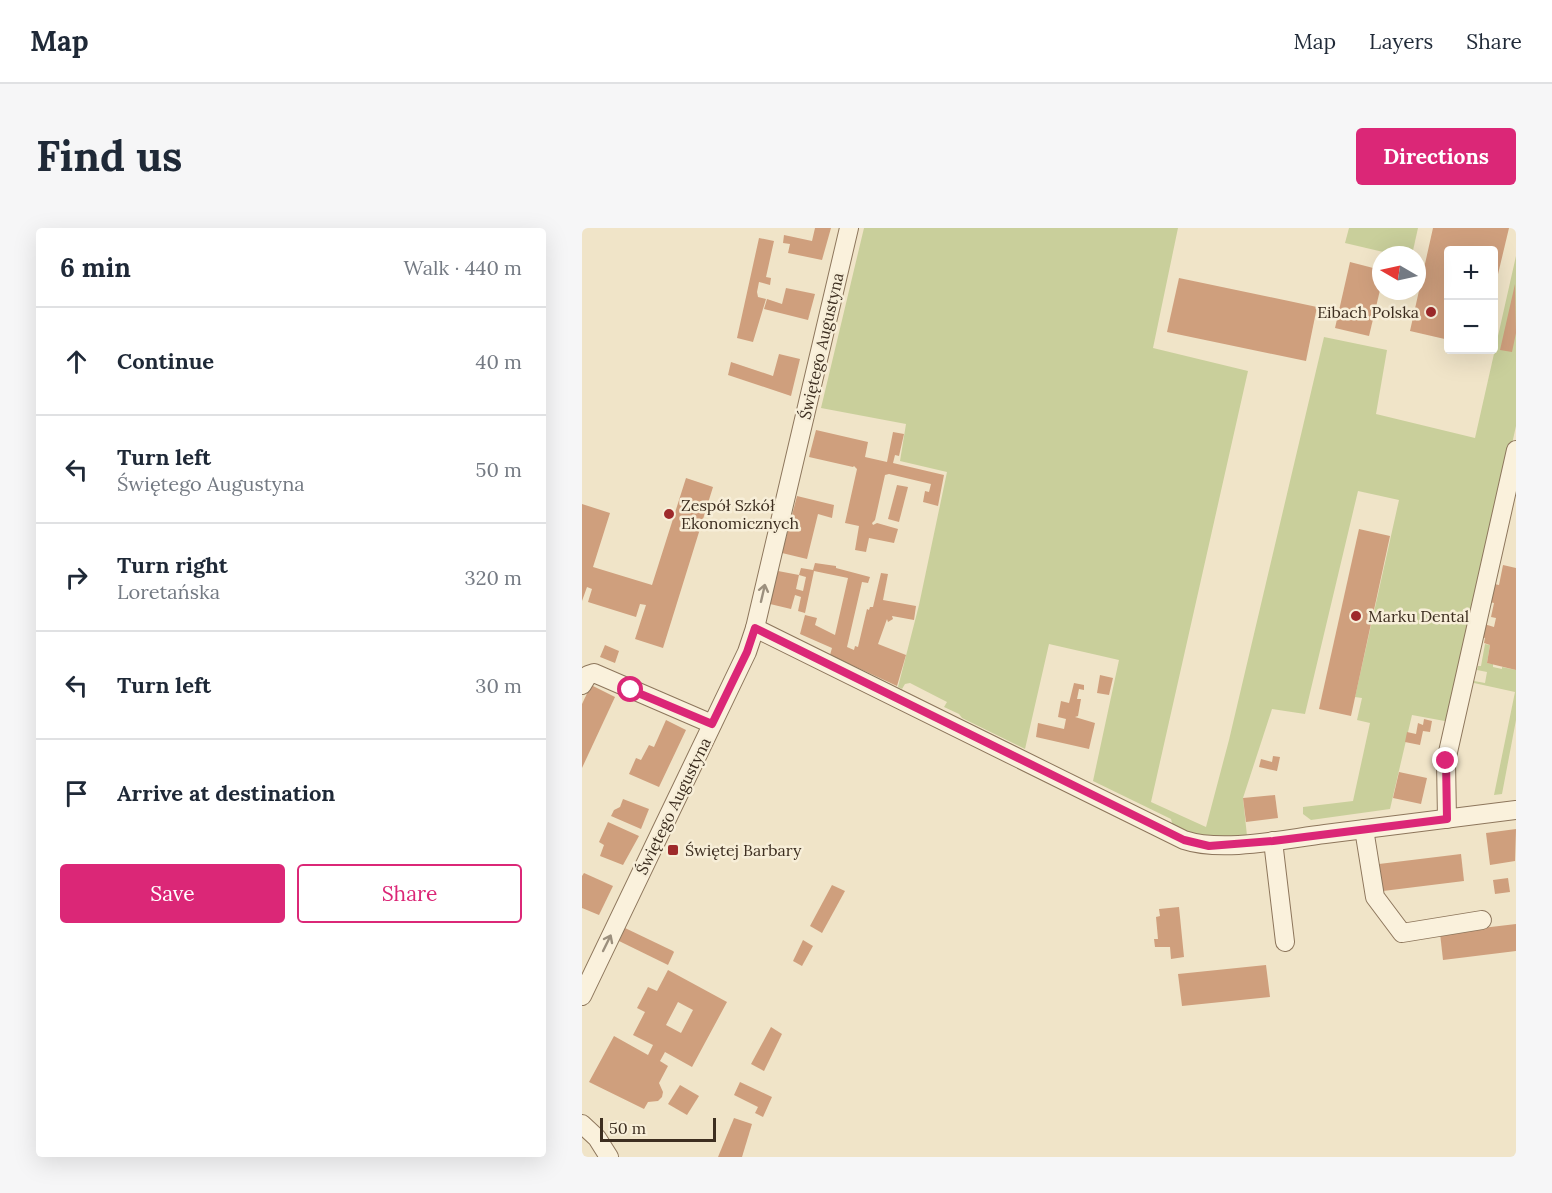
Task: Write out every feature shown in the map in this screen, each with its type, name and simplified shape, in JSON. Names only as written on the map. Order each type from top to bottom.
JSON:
[{"type":"street","name":"Świętego Augustyna","points":[[582,996],[747,652],[755,628],[849,228]]},
{"type":"street","points":[[1447,819],[1446,761],[1516,450]]},
{"type":"street","points":[[755,628],[1184,840],[1209,846],[1273,841],[1516,810]]},
{"type":"street","points":[[582,685],[588,675],[594,674],[712,724]]},
{"type":"street","points":[[1364,829],[1375,897],[1402,933],[1482,920]]},
{"type":"street","points":[[1273,841],[1285,942]]},
{"type":"street","points":[[582,1124],[597,1138],[609,1157]]},
{"type":"green space","points":[[864,228],[1178,228],[1153,348],[1248,371],[1151,802],[1206,827],[1229,740],[1324,337],[1387,350],[1376,414],[1475,438],[1494,354],[1498,354],[1498,336],[1516,256],[1516,426],[1450,722],[1412,715],[1390,809],[1311,820],[1303,814],[1303,807],[1353,801],[1370,723],[1357,720],[1362,698],[1355,697],[1399,500],[1358,491],[1305,714],[1272,709],[1243,798],[1247,836],[1204,840],[1173,826],[1171,819],[1093,781],[1119,660],[1049,644],[1025,749],[962,718],[959,714],[944,707],[947,702],[910,683],[905,684],[902,689],[898,687],[919,605],[947,472],[900,461],[906,424],[821,408]]},
{"type":"green space","points":[[1349,228],[1418,228],[1414,246],[1372,246],[1372,249],[1345,243]]},
{"type":"green space","points":[[1485,644],[1490,645],[1487,663],[1493,664],[1493,667],[1516,670],[1516,720],[1502,794],[1494,795],[1515,692],[1474,683],[1474,681],[1485,683],[1487,672],[1477,670],[1478,666],[1481,666]]},
{"type":"building","points":[[815,228],[831,228],[822,260],[788,253],[790,244],[783,243],[784,235],[812,241]]},
{"type":"building","points":[[1433,228],[1509,228],[1498,274],[1498,246],[1444,246],[1444,339],[1410,331],[1417,300],[1426,300],[1426,259]]},
{"type":"building","points":[[759,238],[774,241],[766,277],[771,278],[770,285],[759,282],[758,297],[766,299],[753,342],[737,338]]},
{"type":"building","points":[[1350,262],[1372,268],[1372,300],[1378,300],[1369,336],[1335,328]]},
{"type":"building","points":[[1179,278],[1317,307],[1306,361],[1167,332]]},
{"type":"building","points":[[1515,284],[1516,333],[1512,352],[1500,350]]},
{"type":"building","points":[[786,288],[815,294],[808,320],[764,309],[767,299],[782,304]]},
{"type":"building","points":[[779,354],[800,359],[791,396],[728,375],[731,362],[773,376]]},
{"type":"building","points":[[816,430],[868,442],[865,457],[887,462],[893,432],[904,434],[899,456],[895,455],[893,463],[944,475],[938,506],[923,502],[925,491],[929,492],[931,484],[885,475],[875,520],[872,523],[898,529],[894,543],[869,538],[866,552],[855,550],[859,526],[845,523],[857,469],[854,466],[809,457]]},
{"type":"building","points":[[686,478],[713,487],[663,648],[635,639],[646,605],[640,604],[636,617],[588,602],[592,589],[587,587],[582,601],[582,504],[610,513],[593,567],[652,585]]},
{"type":"building","points":[[897,485],[908,487],[899,522],[888,519]]},
{"type":"building","points":[[797,496],[834,505],[832,518],[818,514],[807,559],[782,553]]},
{"type":"building","name":"Marku Dental","points":[[1359,529],[1390,536],[1351,716],[1319,709]]},
{"type":"building","points":[[815,563],[836,566],[836,568],[870,577],[868,583],[862,582],[847,647],[854,650],[855,646],[858,647],[867,609],[873,607],[881,573],[888,574],[883,600],[916,606],[914,620],[892,616],[893,619],[888,622],[887,619],[878,644],[906,655],[897,686],[830,655],[832,648],[800,634],[805,615],[817,618],[815,625],[835,635],[848,578],[814,571],[805,613],[798,611],[801,597],[795,595],[791,609],[770,604],[778,571],[799,575],[801,568],[813,570]],"holes":[[[799,575],[806,577],[803,591],[796,589]]]},
{"type":"building","points":[[1503,565],[1516,568],[1516,670],[1487,663],[1490,645],[1484,643],[1485,638],[1481,637],[1484,624],[1494,627],[1496,618],[1491,617],[1494,603],[1490,602],[1490,583],[1499,585]]},
{"type":"building","points":[[605,645],[619,651],[615,663],[600,657]]},
{"type":"building","points":[[1100,675],[1113,678],[1109,695],[1097,693]]},
{"type":"building","points":[[1074,683],[1084,685],[1084,690],[1079,689],[1077,699],[1081,699],[1078,716],[1075,717],[1095,723],[1089,749],[1036,737],[1038,723],[1064,729],[1066,719],[1058,717],[1061,701],[1069,703]]},
{"type":"building","points":[[591,685],[615,697],[582,768],[582,704]]},
{"type":"building","points":[[1424,719],[1432,721],[1430,732],[1423,731],[1420,745],[1405,742],[1407,732],[1416,734],[1418,723],[1423,725]]},
{"type":"building","points":[[666,720],[686,730],[659,787],[629,774],[636,758],[641,760],[649,745],[654,747]]},
{"type":"building","points":[[1273,756],[1280,757],[1277,771],[1259,767],[1261,759],[1272,762]]},
{"type":"building","points":[[1399,772],[1427,778],[1421,804],[1393,798]]},
{"type":"building","points":[[1275,795],[1278,818],[1246,822],[1243,798]]},
{"type":"building","points":[[623,799],[649,809],[641,829],[611,816],[614,810],[620,807]]},
{"type":"building","points":[[608,822],[639,836],[623,865],[600,856],[604,845],[599,842]]},
{"type":"building","points":[[1516,829],[1515,861],[1490,865],[1486,833]]},
{"type":"building","points":[[1461,854],[1464,881],[1383,891],[1379,864]]},
{"type":"building","points":[[584,873],[613,886],[599,915],[582,908],[582,876]]},
{"type":"building","points":[[1508,878],[1510,892],[1495,894],[1493,880]]},
{"type":"building","points":[[832,885],[845,891],[822,933],[810,926]]},
{"type":"building","points":[[1179,907],[1184,957],[1171,959],[1170,947],[1155,947],[1154,939],[1158,939],[1156,917],[1160,916],[1159,909]]},
{"type":"building","points":[[1516,924],[1516,951],[1443,960],[1440,933]]},
{"type":"building","points":[[625,928],[673,951],[668,965],[619,941]]},
{"type":"building","points":[[803,940],[813,946],[802,966],[793,961]]},
{"type":"building","points":[[1266,965],[1270,997],[1182,1006],[1178,974]]},
{"type":"building","points":[[668,970],[727,1002],[692,1067],[665,1052],[660,1061],[668,1066],[659,1083],[663,1092],[662,1097],[658,1101],[648,1102],[644,1109],[589,1082],[614,1036],[648,1055],[653,1045],[633,1035],[645,1012],[637,1008],[648,987],[657,991]],"holes":[[[678,1002],[693,1010],[681,1033],[666,1025]]]},
{"type":"building","points":[[771,1027],[782,1034],[764,1071],[751,1064]]},
{"type":"building","points":[[740,1082],[772,1097],[763,1117],[755,1113],[758,1107],[734,1095]]},
{"type":"building","points":[[680,1085],[699,1096],[687,1115],[668,1104]]},
{"type":"building","points":[[734,1118],[752,1124],[742,1157],[718,1157]]},
{"type":"place","name":"Eibach Polska","points":[[1431,312]]},
{"type":"place","name":"Zespół Szkół Ekonomicznych","points":[[669,514]]},
{"type":"place","name":"Marku Dental","points":[[1356,616]]},
{"type":"place","name":"Świętej Barbary","points":[[673,850]]},
{"type":"route","points":[[631,690],[712,724],[747,652],[755,628],[1184,840],[1209,846],[1273,841],[1447,819],[1446,761]]}]
